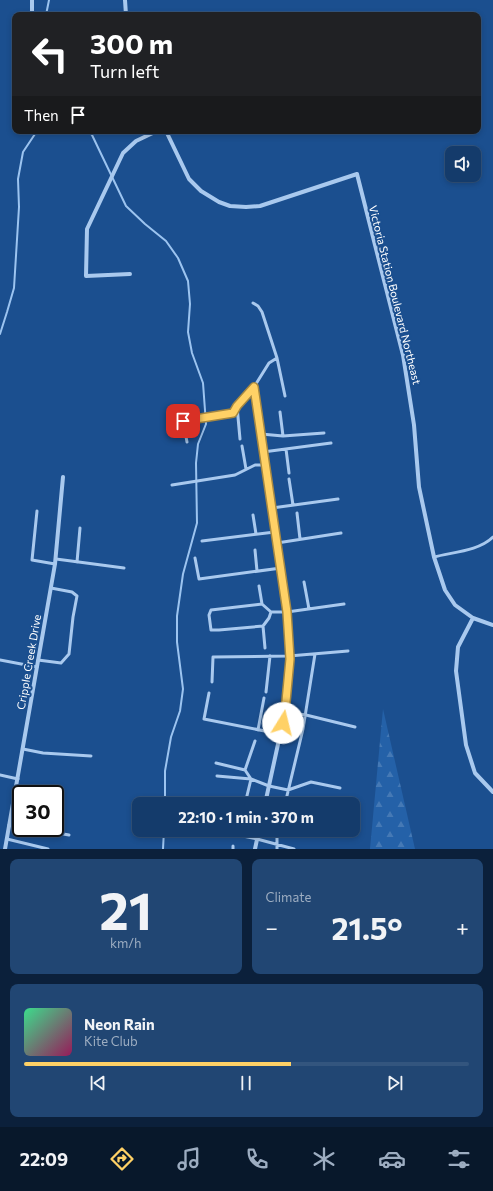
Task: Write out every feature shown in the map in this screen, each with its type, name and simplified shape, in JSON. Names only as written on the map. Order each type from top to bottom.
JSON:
[{"type":"street","points":[[32,0],[32,12]]},
{"type":"street","points":[[125,0],[126,12]]},
{"type":"street","points":[[130,274],[86,276],[88,229],[123,153],[136,141],[151,134]]},
{"type":"street","name":"Victoria Station Boulevard Northeast","points":[[167,134],[189,179],[201,191],[219,202],[230,206],[260,206],[357,174],[403,355],[414,426],[419,487],[434,556],[445,590],[455,605],[473,618],[493,625]]},
{"type":"street","points":[[254,387],[287,612],[290,656],[285,712],[266,797]]},
{"type":"street","name":"Cripple Creek Drive","points":[[5,849],[51,588],[63,477]]},
{"type":"street","points":[[473,618],[458,648],[456,671],[466,746],[475,773],[493,792]]},
{"type":"street","points":[[255,849],[256,839]]},
{"type":"lane","points":[[253,303],[258,306],[262,312],[277,358],[285,396]]},
{"type":"lane","points":[[187,442],[183,421],[233,413],[237,406],[254,387],[269,363],[277,358]]},
{"type":"lane","points":[[237,406],[240,439]]},
{"type":"lane","points":[[280,412],[283,436]]},
{"type":"lane","points":[[261,434],[283,436],[324,433]]},
{"type":"lane","points":[[264,452],[331,443]]},
{"type":"lane","points":[[242,446],[246,469]]},
{"type":"lane","points":[[286,449],[289,473]]},
{"type":"lane","points":[[172,485],[235,475],[255,465],[265,465]]},
{"type":"lane","points":[[289,479],[293,505]]},
{"type":"lane","points":[[272,508],[338,499]]},
{"type":"lane","points":[[37,511],[32,560],[77,562],[124,568]]},
{"type":"lane","points":[[297,513],[300,539]]},
{"type":"lane","points":[[253,515],[256,534]]},
{"type":"lane","points":[[77,562],[80,528]]},
{"type":"lane","points":[[202,541],[275,532]]},
{"type":"lane","points":[[277,543],[341,533]]},
{"type":"lane","points":[[434,556],[478,547],[493,537]]},
{"type":"lane","points":[[255,550],[258,571]]},
{"type":"lane","points":[[195,558],[199,578],[281,568]]},
{"type":"lane","points":[[304,582],[309,609]]},
{"type":"lane","points":[[259,586],[262,604],[271,612],[287,612],[344,604]]},
{"type":"lane","points":[[38,660],[61,663],[69,654],[77,596],[72,592],[51,588]]},
{"type":"lane","points":[[262,604],[211,610],[210,615],[211,630],[263,626]]},
{"type":"lane","points":[[265,648],[263,626],[269,618],[271,612]]},
{"type":"lane","points":[[212,682],[213,657],[290,656],[348,651]]},
{"type":"lane","points":[[286,797],[306,715],[315,654]]},
{"type":"lane","points":[[266,692],[270,656]]},
{"type":"lane","points":[[0,660],[37,667]]},
{"type":"lane","points":[[209,693],[204,719],[280,734]]},
{"type":"lane","points":[[258,730],[264,698]]},
{"type":"lane","points":[[285,712],[306,715],[355,727]]},
{"type":"lane","points":[[246,770],[255,740]]},
{"type":"lane","points":[[23,749],[43,753],[91,756]]},
{"type":"lane","points":[[216,763],[246,770],[251,778],[247,797]]},
{"type":"lane","points":[[0,776],[18,779]]},
{"type":"lane","points":[[217,776],[251,778],[269,786],[288,790],[311,782],[340,788]]},
{"type":"lane","points":[[64,834],[69,835]]},
{"type":"lane","points":[[247,837],[294,849]]},
{"type":"lane","points":[[277,849],[278,837]]},
{"type":"lane","points":[[7,839],[48,849]]},
{"type":"green space","points":[[383,709],[415,849],[370,849]]},
{"type":"waterway","points":[[47,12],[49,0]]},
{"type":"waterway","points":[[0,334],[14,288],[19,207],[18,179],[23,152],[35,134]]},
{"type":"waterway","points":[[91,134],[126,206],[166,241],[178,258],[188,281],[190,304],[188,332],[192,353],[203,383],[206,424],[198,444],[196,463],[197,523],[183,574],[177,616],[177,642],[183,689],[180,711],[171,737],[165,771],[165,797]]},
{"type":"waterway","points":[[163,849],[164,837]]},
{"type":"route","points":[[183,421],[233,413],[237,406],[254,387],[287,612],[290,659],[283,723]]}]
